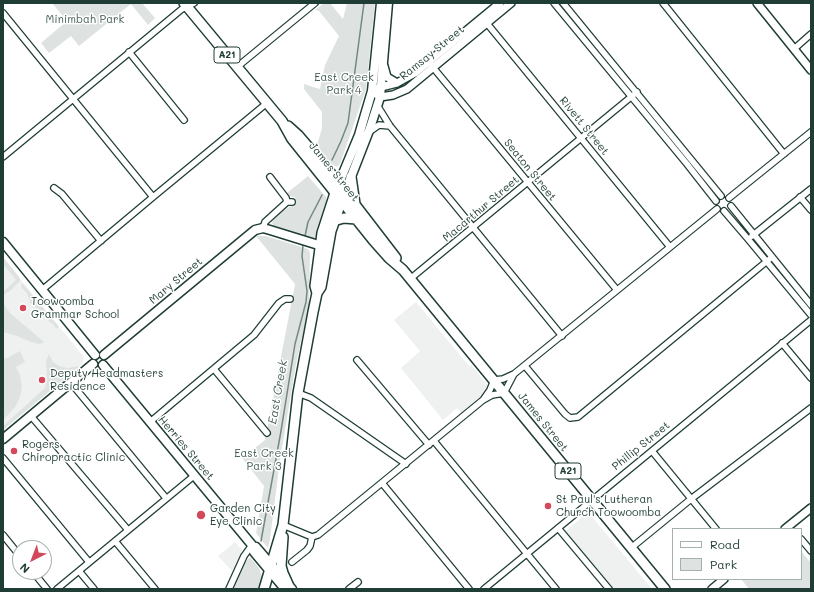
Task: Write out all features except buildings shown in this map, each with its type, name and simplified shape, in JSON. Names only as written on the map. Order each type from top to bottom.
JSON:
[{"type":"main road","points":[[324,247],[369,132],[380,97],[383,64],[383,17],[381,3]]},
{"type":"main road","points":[[269,589],[282,525],[298,393],[317,293],[321,287],[324,247],[323,227],[359,135],[372,91],[383,17],[388,3]]},
{"type":"main road","name":"James Street","points":[[188,4],[237,67],[282,121],[298,135],[337,188],[341,201],[382,250],[403,270]]},
{"type":"main road","points":[[351,177],[356,205]]},
{"type":"main road","name":"James Street","points":[[337,188],[345,192],[356,205],[394,254],[410,279],[665,589]]},
{"type":"main road","points":[[333,221],[344,218],[356,219]]},
{"type":"main road","points":[[263,228],[324,247]]},
{"type":"main road","name":"Mary Street","points":[[104,355],[248,235],[255,230],[263,228]]},
{"type":"main road","points":[[3,242],[95,355]]},
{"type":"main road","points":[[100,353],[104,355],[106,361],[103,365],[98,367],[93,364],[92,360],[95,355],[100,353]]},
{"type":"main road","points":[[3,439],[93,364]]},
{"type":"main road","name":"Herries Street","points":[[103,365],[252,545],[257,547],[273,570],[288,587]]},
{"type":"main road","points":[[282,525],[284,537],[281,566],[288,587]]},
{"type":"main road","points":[[264,589],[273,570],[284,537]]},
{"type":"street","points":[[237,67],[315,3]]},
{"type":"street","name":"Ramsay Street","points":[[380,97],[393,95],[407,89],[431,65],[484,20],[500,3]]},
{"type":"street","name":"Ramsay Street","points":[[484,20],[511,3]]},
{"type":"street","points":[[554,3],[577,26],[636,92],[721,196]]},
{"type":"street","points":[[563,3],[577,26]]},
{"type":"street","points":[[663,3],[784,154]]},
{"type":"street","points":[[757,3],[811,70]]},
{"type":"street","points":[[3,157],[188,4]]},
{"type":"street","points":[[3,13],[153,197]]},
{"type":"street","name":"Rivett Street","points":[[484,20],[670,247]]},
{"type":"street","points":[[794,49],[811,34]]},
{"type":"street","points":[[129,52],[184,120]]},
{"type":"street","points":[[600,53],[632,96],[716,201],[715,205],[717,208]]},
{"type":"street","points":[[383,64],[387,77],[397,83]]},
{"type":"street","name":"Ramsay Street","points":[[372,91],[397,83],[431,65]]},
{"type":"street","name":"Seaton Street","points":[[431,65],[617,290]]},
{"type":"street","points":[[372,91],[380,97]]},
{"type":"street","name":"Macarthur Street","points":[[410,279],[474,228],[636,92]]},
{"type":"street","points":[[42,290],[267,103]]},
{"type":"street","points":[[377,105],[390,126],[562,336]]},
{"type":"street","points":[[369,132],[379,125],[390,126]]},
{"type":"street","points":[[729,198],[811,132]]},
{"type":"street","points":[[687,164],[692,159]]},
{"type":"street","name":"Mary Street","points":[[263,228],[265,222],[289,202],[270,177]]},
{"type":"street","points":[[54,188],[62,194],[101,241]]},
{"type":"street","points":[[748,239],[811,188]]},
{"type":"street","points":[[716,201],[718,197],[725,195],[729,198],[731,206],[811,305]]},
{"type":"street","points":[[800,197],[811,210]]},
{"type":"street","points":[[724,211],[728,210],[731,206]]},
{"type":"street","points":[[483,400],[490,390],[494,380],[504,379],[525,366],[717,208]]},
{"type":"street","points":[[717,208],[724,211],[811,315]]},
{"type":"street","points":[[525,366],[565,414],[570,418],[578,417],[772,257]]},
{"type":"street","points":[[150,422],[254,334],[280,302],[285,299],[290,299]]},
{"type":"street","name":"Phillip Street","points":[[484,589],[811,320]]},
{"type":"street","points":[[782,343],[811,378]]},
{"type":"street","points":[[357,360],[429,445]]},
{"type":"street","points":[[214,369],[267,433]]},
{"type":"street","points":[[282,525],[312,537],[322,533],[483,400],[492,395],[504,393],[514,374]]},
{"type":"street","points":[[70,383],[166,498]]},
{"type":"street","points":[[298,393],[311,398],[406,464]]},
{"type":"street","points":[[632,548],[691,499],[811,408]]},
{"type":"street","points":[[31,416],[128,530]]},
{"type":"street","points":[[434,441],[556,589]]},
{"type":"street","points":[[652,450],[715,528]]},
{"type":"street","points":[[3,458],[89,562]]},
{"type":"street","points":[[57,589],[195,475]]},
{"type":"street","points":[[382,483],[469,589]]},
{"type":"street","points":[[789,528],[811,508]]},
{"type":"street","points":[[558,528],[609,589]]},
{"type":"street","points":[[3,535],[12,546]]},
{"type":"street","points":[[292,562],[307,550],[310,546],[312,537]]},
{"type":"street","points":[[115,540],[155,589]]},
{"type":"street","points":[[802,540],[811,550]]},
{"type":"street","points":[[229,589],[242,560],[252,545]]},
{"type":"street","points":[[79,571],[94,589]]},
{"type":"street","points":[[40,580],[48,589]]},
{"type":"street","points":[[712,589],[723,580]]},
{"type":"street","points":[[349,589],[358,582]]},
{"type":"street","points":[[490,584],[495,589]]},
{"type":"shaded area","name":"Toowoomba Grammar School","points":[[3,258],[84,357],[82,364],[3,430]]},
{"type":"shaded area","points":[[416,302],[469,366],[471,365],[489,387],[488,391],[461,413],[457,408],[443,420],[401,368],[420,351],[394,320]]},
{"type":"shaded area","points":[[588,512],[652,589],[614,589],[565,532]]},
{"type":"shaded area","points":[[235,542],[242,550],[232,571],[218,556]]},
{"type":"green space","name":"Minimbah Park","points":[[52,3],[142,3],[155,18],[148,25],[131,4],[79,46],[71,36],[49,53],[41,43],[67,21]]},
{"type":"green space","name":"East Creek Park 4","points":[[324,3],[330,3],[343,19],[347,3],[375,3],[366,89],[340,164],[337,167],[330,163],[316,148],[322,128],[322,112],[304,89],[304,84],[320,89],[325,65],[339,36],[319,11],[315,10]]},
{"type":"green space","points":[[308,176],[326,197],[327,203],[316,237],[311,240],[275,228],[272,223],[273,220],[284,210],[293,206],[295,197],[289,196],[287,193]]},
{"type":"green space","name":"East Creek Park 3","points":[[256,236],[266,236],[308,249],[310,253],[309,305],[296,364],[280,460],[268,548],[256,533],[264,486],[242,458],[265,440],[295,284]]},
{"type":"green space","points":[[3,257],[20,278],[20,281],[10,291],[3,295],[3,292],[16,280],[3,264]]},
{"type":"green space","points":[[22,283],[59,327],[56,329],[54,325],[44,317],[43,313],[36,311],[35,304],[31,304],[27,293],[21,287]]},
{"type":"green space","points":[[3,303],[10,313],[44,342],[40,344],[31,342],[3,332]]},
{"type":"green space","points":[[20,351],[25,362],[16,367],[20,375],[22,387],[20,397],[15,407],[3,420],[3,356],[5,359]]},
{"type":"green space","points":[[49,354],[53,362],[59,366],[67,368],[79,367],[3,430],[3,426],[45,388],[47,378],[46,361]]},
{"type":"green space","points":[[802,552],[811,563],[811,589],[749,589],[742,580],[802,580]]},
{"type":"green space","points":[[250,557],[259,568],[264,581],[262,589],[232,589],[243,565]]},
{"type":"waterway","name":"East Creek","points":[[332,160],[348,123],[364,3]]},
{"type":"waterway","name":"East Creek","points":[[305,236],[308,222],[322,195]]},
{"type":"waterway","name":"East Creek","points":[[261,541],[295,344],[306,302],[307,291],[302,256],[303,245]]},
{"type":"place","name":"Toowoomba Grammar School","points":[[23,308]]},
{"type":"place","name":"Deputy Headmasters Residence","points":[[42,380]]},
{"type":"place","name":"Rogers Chiropractic Clinic","points":[[14,451]]},
{"type":"place","name":"St Paul's Lutheran Church Toowoomba","points":[[548,506]]},
{"type":"place","name":"Garden City Eye Clinic","points":[[201,515]]}]
